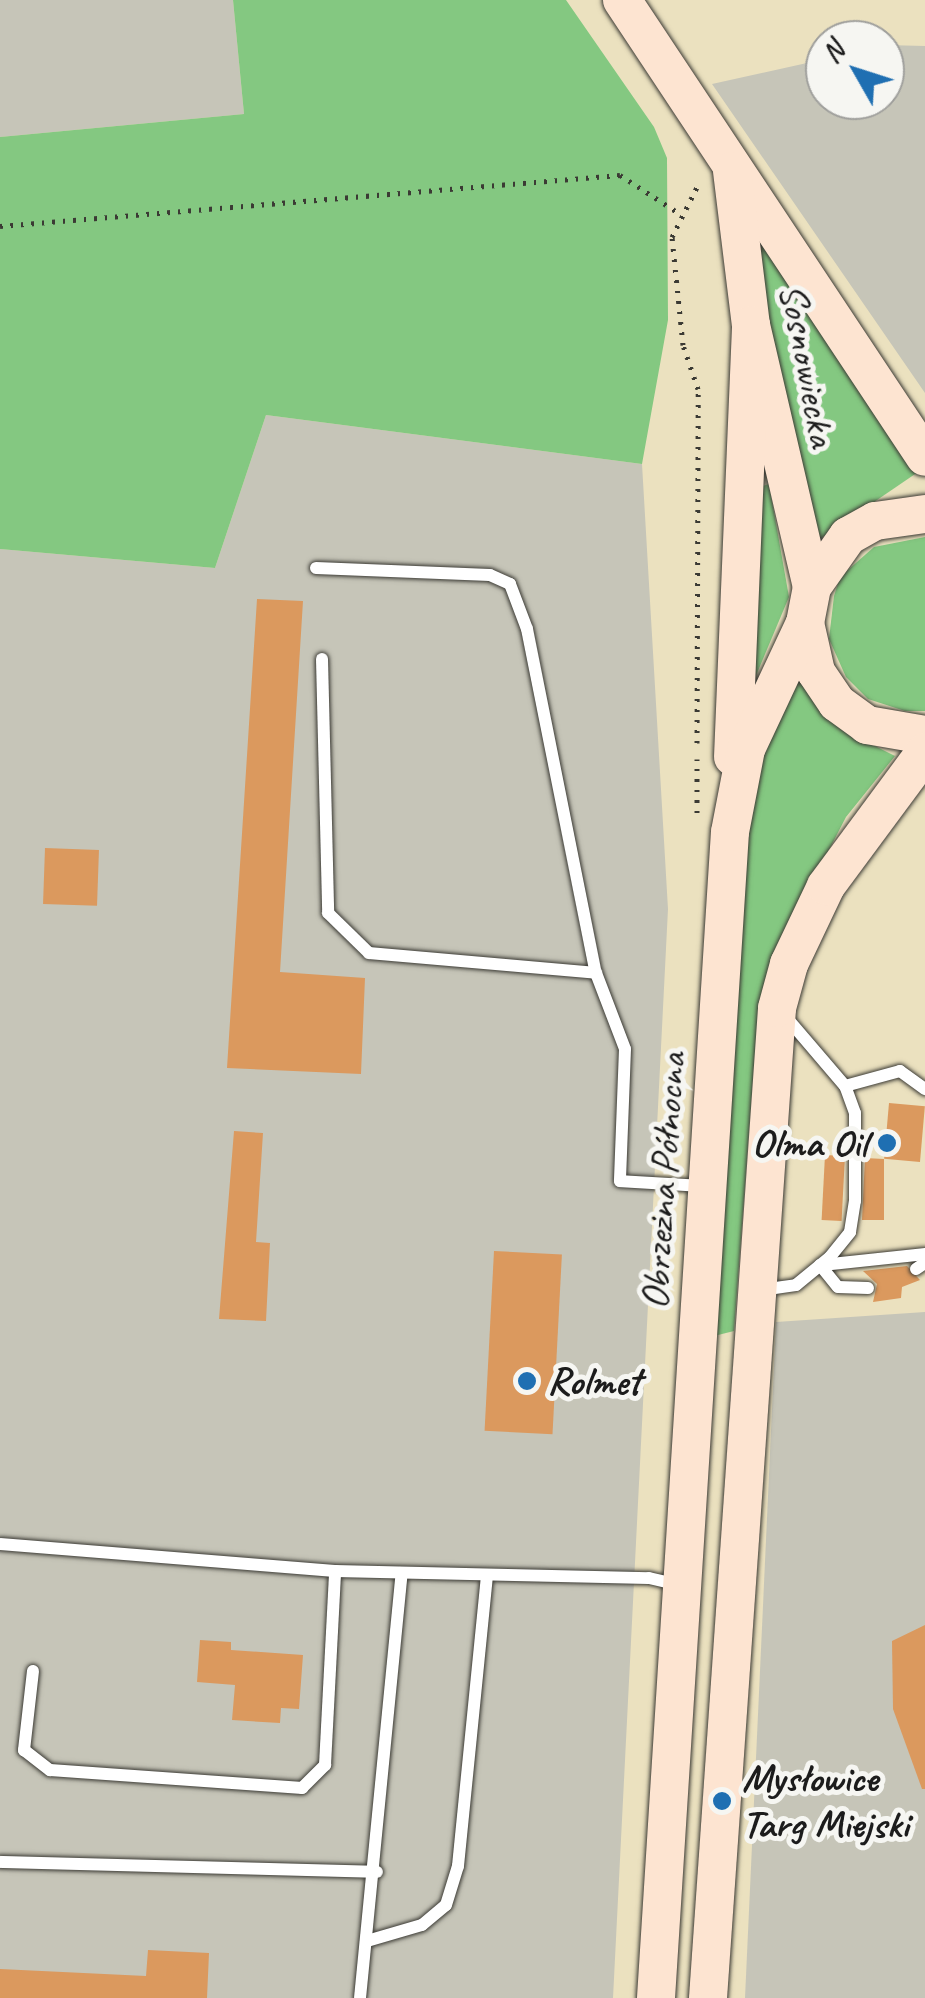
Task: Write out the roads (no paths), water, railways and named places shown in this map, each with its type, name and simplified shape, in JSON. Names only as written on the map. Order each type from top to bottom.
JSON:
[{"type":"street","name":"Sosnowiecka","points":[[622,0],[715,162],[925,457]]},
{"type":"street","name":"Sosnowiecka","points":[[715,162],[808,605],[816,672],[837,703],[866,724],[925,734]]},
{"type":"street","points":[[714,826],[751,325]]},
{"type":"street","points":[[808,605],[848,536],[875,521],[925,514]]},
{"type":"street","name":"Obrzeżna Północna","points":[[656,1998],[682,1586],[693,1187],[714,826],[808,605]]},
{"type":"street","points":[[708,1998],[754,1291],[777,1008],[789,964],[826,886],[925,752]]},
{"type":"street","points":[[682,1586],[736,1589]]},
{"type":"lane","points":[[316,568],[490,575],[510,584],[527,630],[596,973],[625,1050],[620,1181],[693,1187]]},
{"type":"lane","points":[[322,659],[328,914],[369,953],[596,973]]},
{"type":"lane","points":[[754,1291],[796,1285],[820,1266],[850,1232],[855,1202],[855,1114],[845,1086],[777,1008]]},
{"type":"lane","points":[[845,1086],[900,1071],[925,1089]]},
{"type":"lane","points":[[820,1266],[925,1254]]},
{"type":"lane","points":[[820,1266],[838,1287],[868,1288]]},
{"type":"lane","points":[[0,1544],[335,1571],[649,1578],[682,1586]]},
{"type":"lane","points":[[33,1671],[24,1750],[50,1770],[302,1788],[325,1765],[335,1571]]},
{"type":"lane","points":[[360,1998],[377,1872],[402,1573]]},
{"type":"lane","points":[[367,1940],[422,1925],[446,1904],[450,1892],[487,1574]]},
{"type":"lane","points":[[0,1862],[377,1872]]},
{"type":"place","name":"Olma Oil","points":[[887,1143]]},
{"type":"place","name":"Rolmet","points":[[527,1381]]},
{"type":"place","name":"Mysłowice Targ Miejski","points":[[722,1801]]}]
